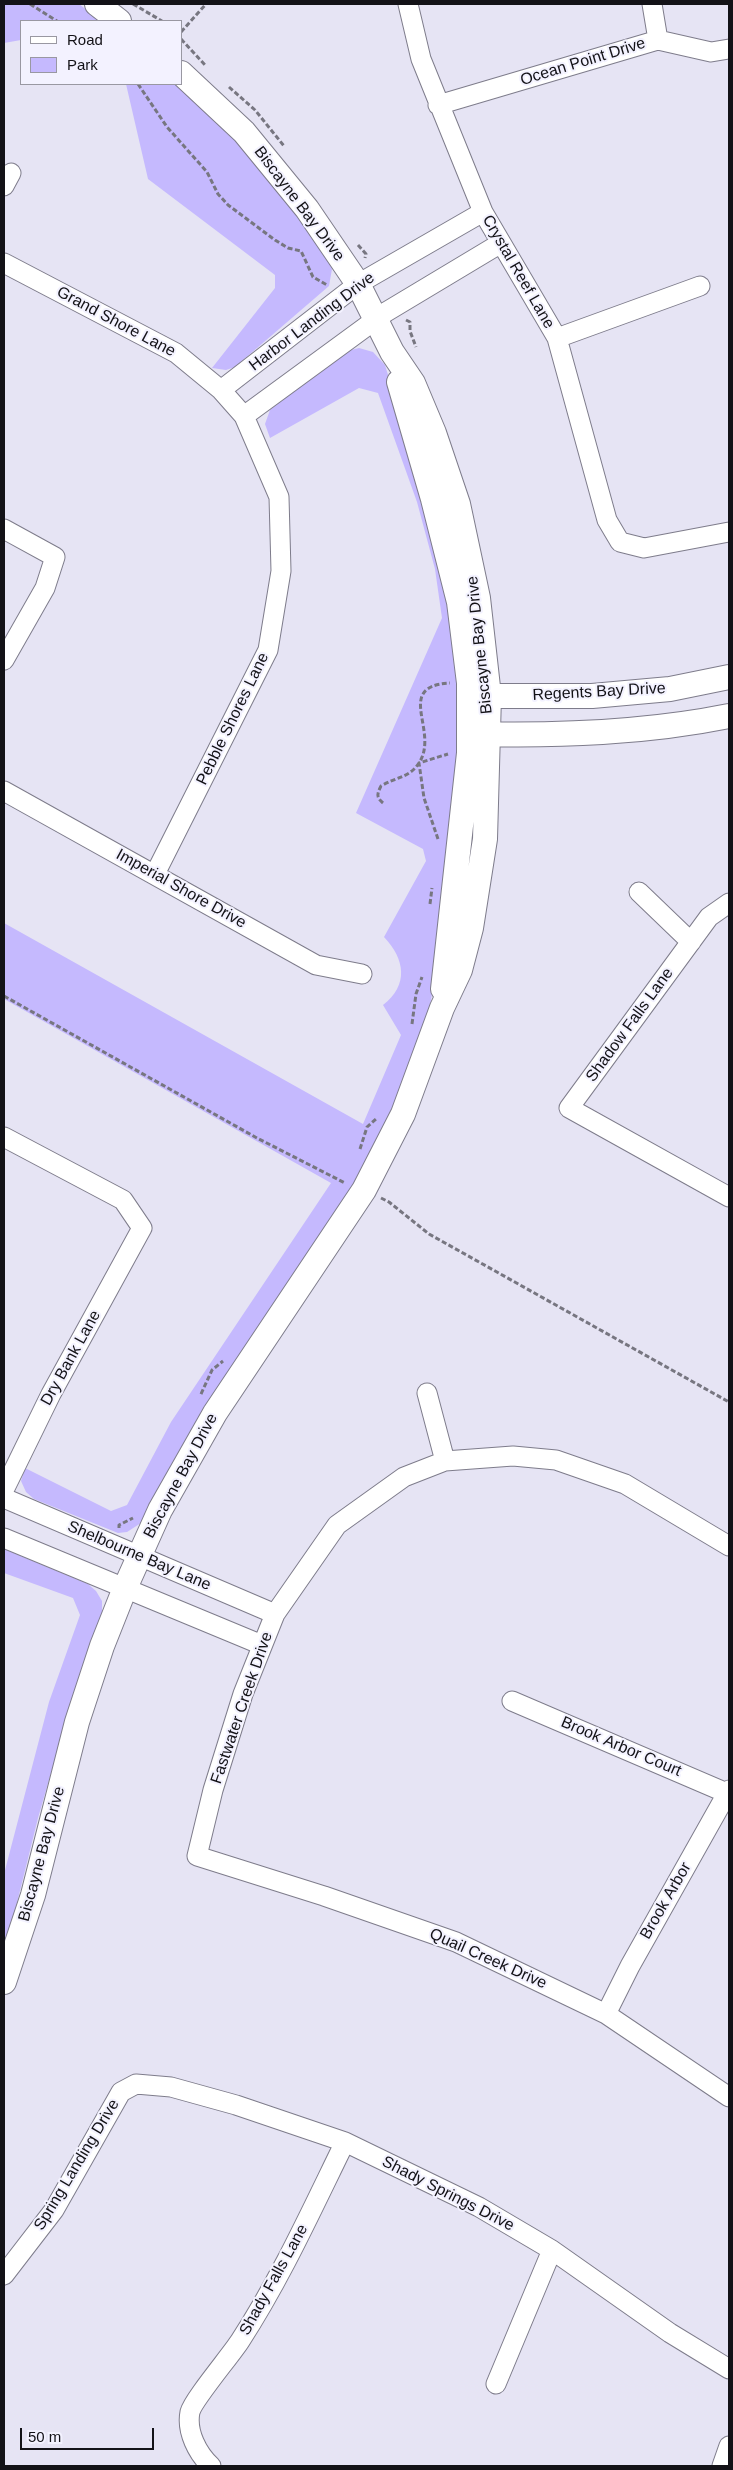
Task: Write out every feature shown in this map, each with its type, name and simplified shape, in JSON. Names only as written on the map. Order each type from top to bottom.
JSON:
[{"type":"street","points":[[97,4],[118,20]]},
{"type":"street","name":"Crystal Reef Lane","points":[[408,4],[421,59],[438,105],[483,212],[557,338],[607,520],[620,542],[644,548],[729,532]]},
{"type":"street","points":[[652,4],[658,40]]},
{"type":"street","name":"Ocean Point Drive","points":[[438,105],[658,40],[711,52],[729,49]]},
{"type":"street","name":"Biscayne Bay Drive","points":[[4,1982],[33,1895],[77,1722],[102,1646],[125,1588],[130,1552],[160,1510],[214,1413],[364,1190],[403,1114],[442,1008],[460,970],[471,928],[485,839],[479,735],[478,598],[458,504],[434,433],[413,383],[392,352],[377,319],[354,288],[307,209],[244,132],[182,74]]},
{"type":"street","name":"Harbor Landing Drive","points":[[221,390],[354,288],[483,212]]},
{"type":"street","points":[[244,416],[377,319],[502,243]]},
{"type":"street","name":"Grand Shore Lane","points":[[4,263],[176,353],[221,390]]},
{"type":"street","points":[[557,338],[700,286]]},
{"type":"street","name":"Pebble Shores Lane","points":[[155,874],[268,650],[281,571],[279,497],[244,416],[221,390]]},
{"type":"street","points":[[4,529],[54,557],[45,588],[4,660]]},
{"type":"street","name":"Regents Bay Drive","points":[[479,696],[592,696],[670,689],[729,677]]},
{"type":"street","points":[[479,735],[595,734],[694,723],[729,716]]},
{"type":"street","name":"Imperial Shore Drive","points":[[4,791],[316,964],[362,974]]},
{"type":"street","points":[[639,892],[691,942]]},
{"type":"street","name":"Shadow Falls Lane","points":[[729,903],[709,917],[569,1108],[729,1197]]},
{"type":"street","name":"Dry Bank Lane","points":[[4,1137],[123,1200],[142,1228],[51,1394],[4,1490]]},
{"type":"street","points":[[427,1393],[445,1461]]},
{"type":"street","name":"Fastwater Creek Drive","points":[[197,1856],[221,1764],[243,1694],[275,1614],[337,1525],[404,1477],[445,1461],[513,1456],[556,1460],[625,1484],[729,1546]]},
{"type":"street","name":"Shelbourne Bay Lane","points":[[4,1498],[275,1614]]},
{"type":"street","points":[[4,1538],[262,1645]]},
{"type":"street","name":"Brook Arbor Court","points":[[512,1700],[729,1793]]},
{"type":"street","name":"Brook Arbor","points":[[606,2014],[630,1966],[729,1793]]},
{"type":"street","name":"Quail Creek Drive","points":[[197,1856],[324,1896],[456,1942],[606,2014],[729,2098]]},
{"type":"street","name":"Shady Springs Drive","points":[[136,2084],[170,2087],[236,2104],[345,2142],[479,2207],[552,2250],[670,2333],[729,2369]]},
{"type":"street","name":"Spring Landing Drive","points":[[4,2276],[54,2210],[121,2092],[136,2084]]},
{"type":"street","name":"Shady Falls Lane","points":[[212,2466],[202,2457],[190,2432],[190,2411],[241,2340],[290,2254],[345,2142]]},
{"type":"street","points":[[496,2384],[552,2250]]},
{"type":"street","points":[[722,2466],[729,2446]]},
{"type":"path","points":[[30,4],[56,20]]},
{"type":"path","points":[[133,4],[160,20]]},
{"type":"path","points":[[182,31],[206,4]]},
{"type":"path","points":[[139,85],[167,127],[206,172],[218,194],[228,205],[275,240],[288,248],[300,251],[313,277],[322,283],[354,288]]},
{"type":"path","points":[[419,763],[425,803],[439,843]]},
{"type":"path","points":[[430,907],[433,884]]},
{"type":"path","points":[[411,1030],[416,994],[423,974]]},
{"type":"path","points":[[360,1151],[367,1127],[381,1113]]},
{"type":"path","points":[[338,1190],[347,1176]]},
{"type":"path","points":[[200,1396],[212,1370],[225,1360]]},
{"type":"path","points":[[130,1552],[119,1526],[132,1520],[136,1513]]},
{"type":"green space","points":[[4,4],[79,4],[100,20],[20,20],[20,40],[4,43]]},
{"type":"green space","points":[[126,85],[177,85],[239,144],[292,208],[327,257],[332,269],[329,286],[235,367],[226,370],[212,368],[275,288],[275,275],[148,179]]},
{"type":"green space","points":[[359,348],[373,352],[385,365],[431,517],[456,649],[459,718],[459,813],[430,1006],[408,1074],[381,1134],[350,1192],[200,1416],[141,1523],[127,1532],[118,1533],[34,1499],[26,1492],[21,1481],[25,1468],[111,1511],[127,1505],[171,1422],[331,1183],[4,999],[4,923],[363,1124],[401,1035],[383,1005],[397,989],[401,972],[396,954],[384,937],[426,861],[423,849],[356,813],[442,618],[435,569],[417,502],[378,393],[359,388],[270,438],[265,424],[270,410],[343,352]]},
{"type":"green space","points":[[4,1549],[88,1584],[96,1591],[102,1601],[102,1614],[79,1676],[38,1818],[14,1915],[4,1945],[4,1874],[49,1702],[80,1615],[73,1598],[4,1573]]}]
